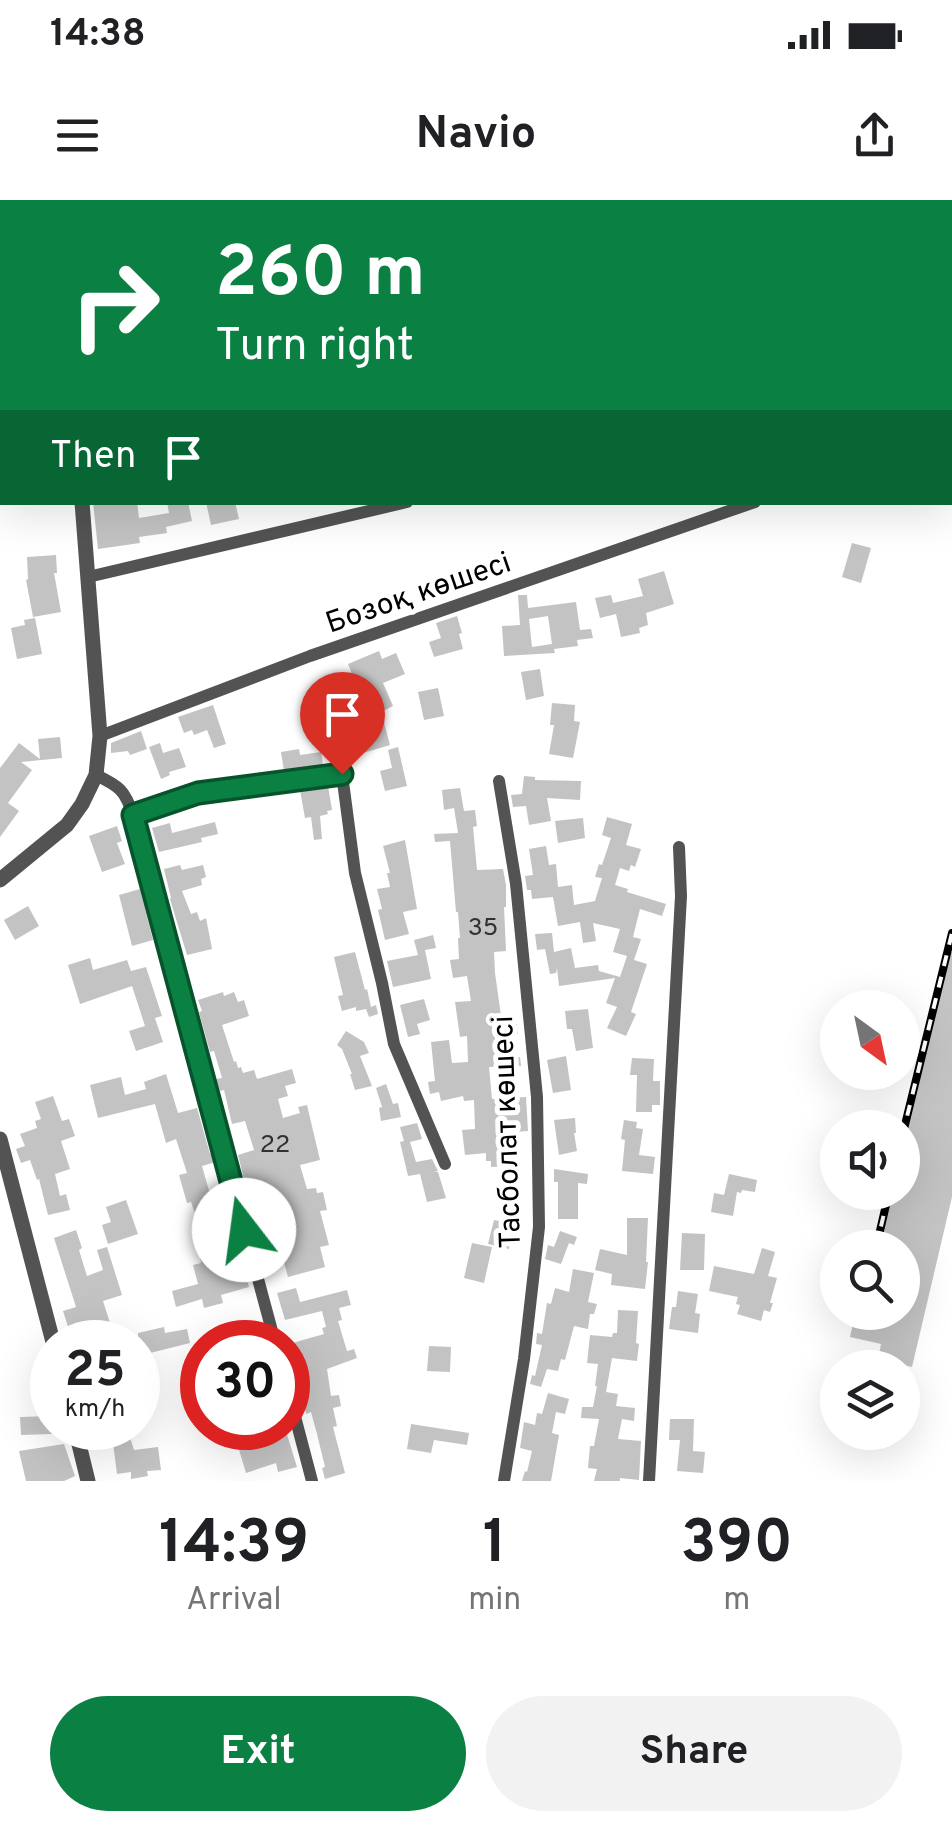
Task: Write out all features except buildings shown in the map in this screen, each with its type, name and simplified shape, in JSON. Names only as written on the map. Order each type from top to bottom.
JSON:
[{"type":"street","points":[[0,880],[67,825],[96,775],[100,736],[82,505]]},
{"type":"street","points":[[88,577],[395,505]]},
{"type":"street","name":"Бозоқ көшесі","points":[[100,736],[310,656],[746,505]]},
{"type":"street","points":[[133,815],[198,793],[342,774],[355,872],[394,1044],[445,1164]]},
{"type":"street","points":[[96,775],[115,784],[127,796],[269,1320]]},
{"type":"street","name":"Тасболат көшесі","points":[[499,781],[516,884],[535,1077],[540,1226],[504,1481]]},
{"type":"street","points":[[649,1481],[681,896],[679,847]]},
{"type":"street","points":[[0,1138],[47,1320]]},
{"type":"street","points":[[80,1450],[88,1481]]},
{"type":"street","points":[[304,1450],[312,1481]]},
{"type":"railway","points":[[909,1110],[952,933]]},
{"type":"railway","points":[[880,1230],[885,1210]]},
{"type":"route","points":[[244,1230],[133,815],[198,793],[342,774]]}]
